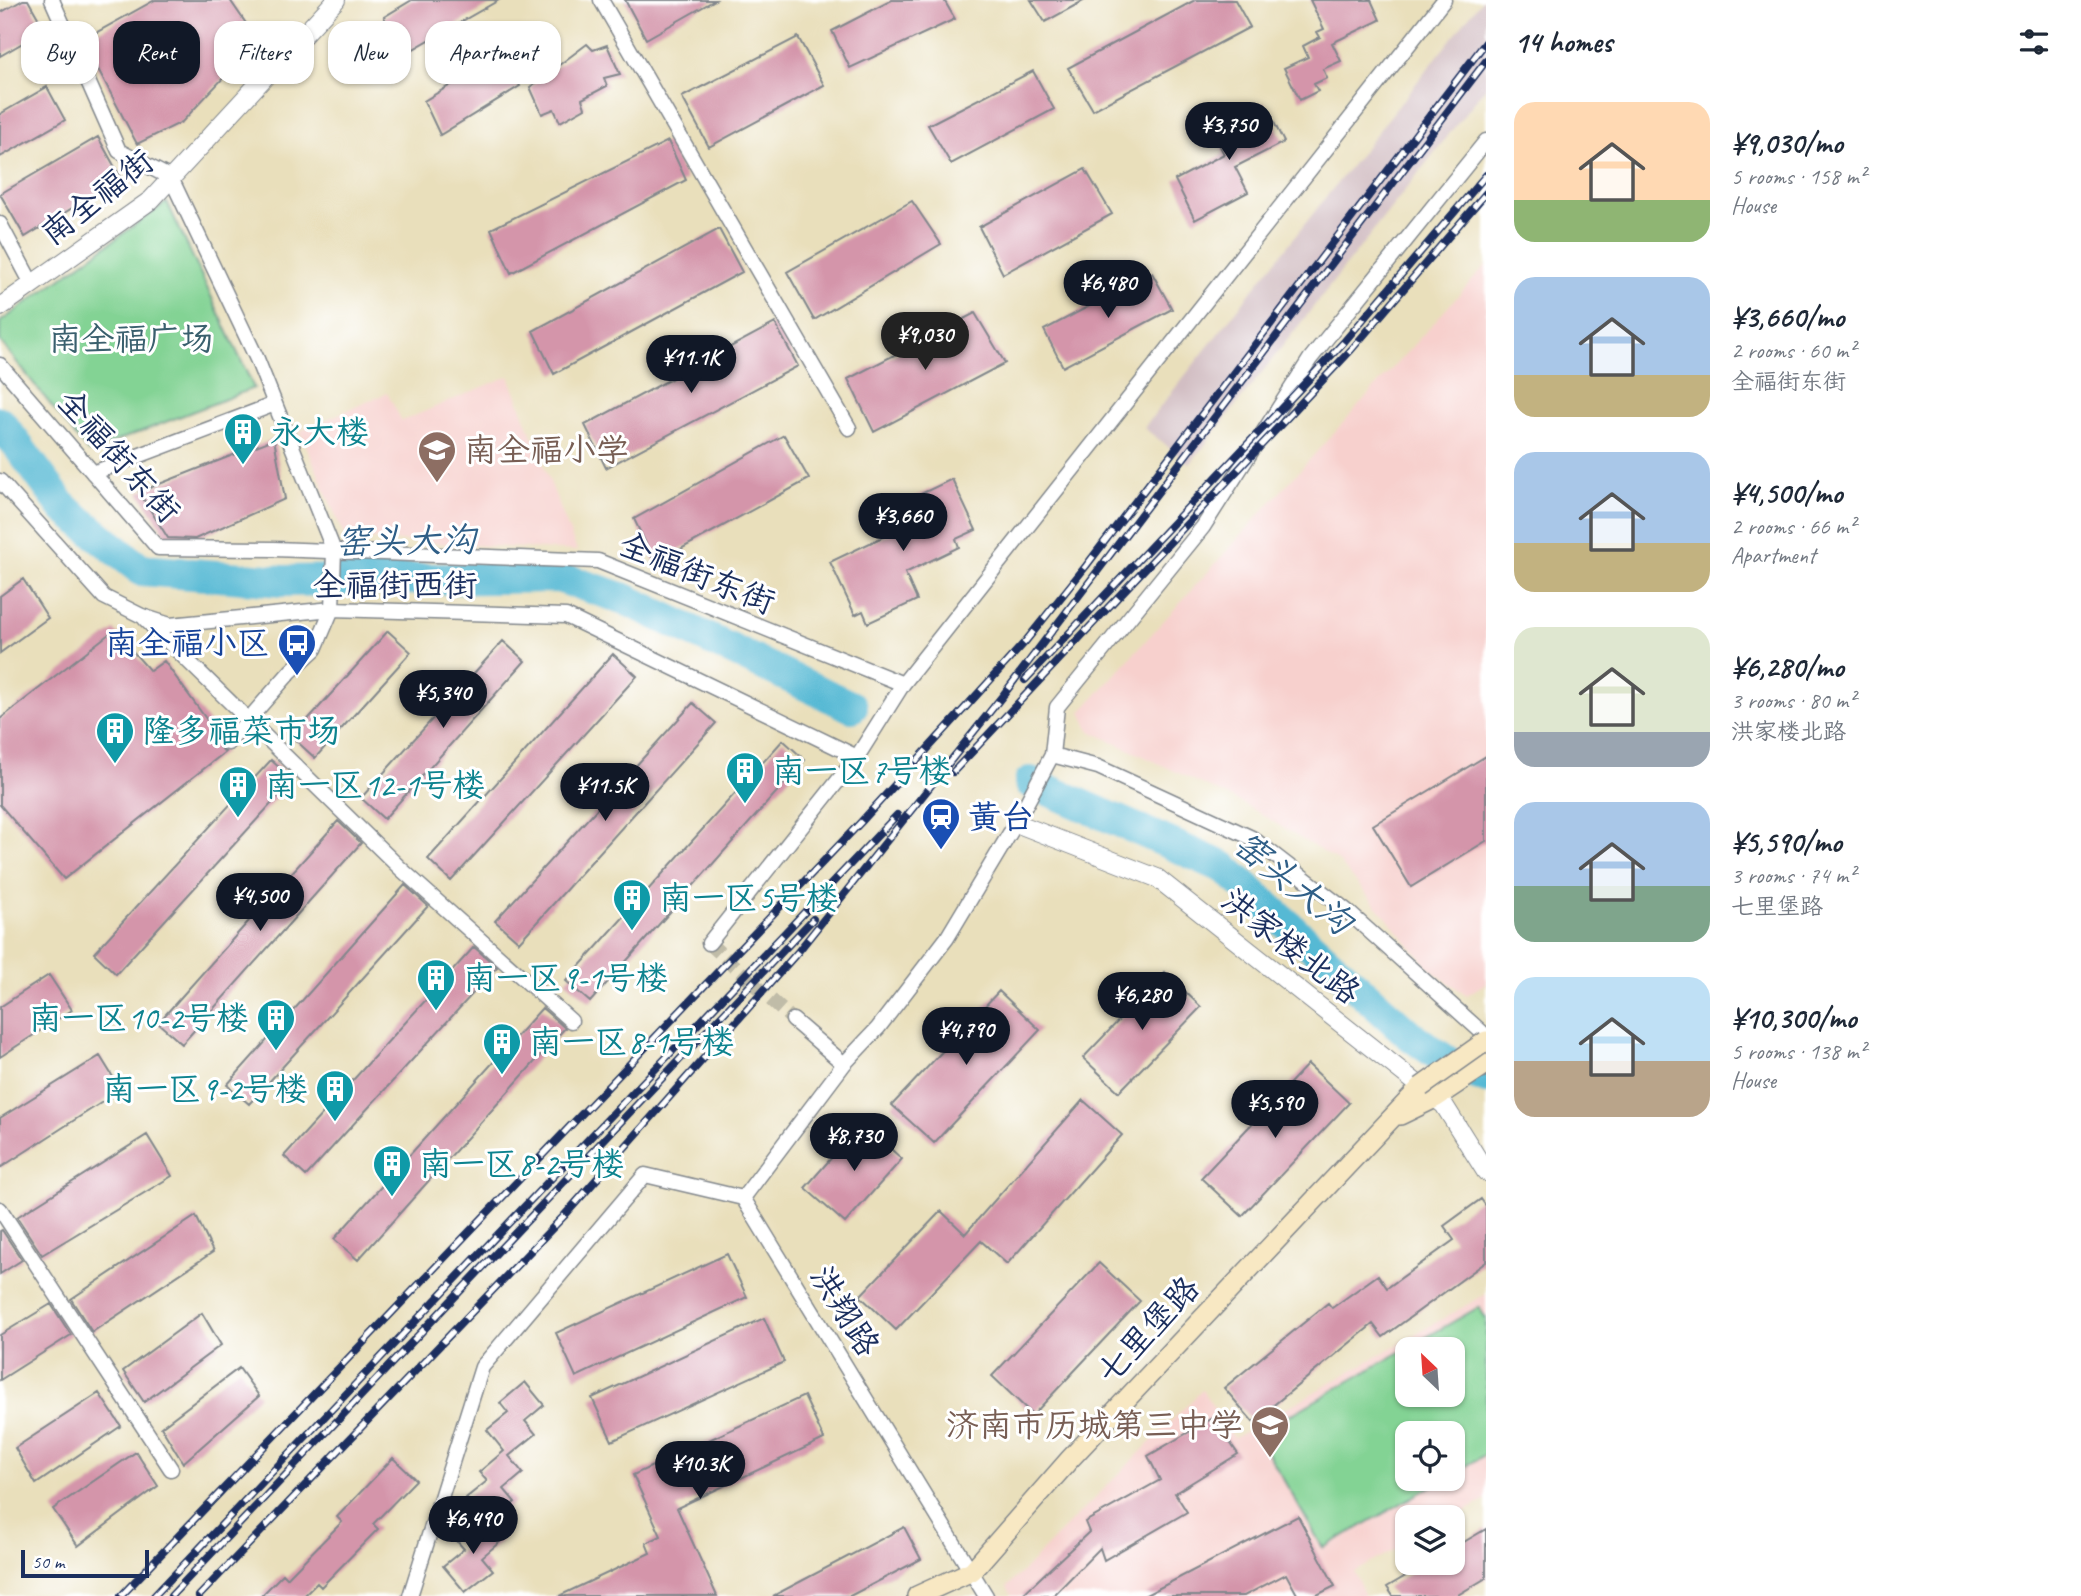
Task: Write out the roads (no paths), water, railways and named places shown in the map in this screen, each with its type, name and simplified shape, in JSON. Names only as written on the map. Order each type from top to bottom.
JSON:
[{"type":"main road","name":"七里堡路","points":[[917,1596],[972,1571],[1070,1459],[1386,1122],[1428,1092],[1486,1038]]},
{"type":"main road","name":"七里堡路","points":[[1428,1092],[1486,1064]]},
{"type":"street","points":[[52,0],[119,152],[171,178],[275,404],[334,551],[332,609],[315,649],[248,718],[228,743]]},
{"type":"street","name":"南全福街","points":[[0,307],[151,200],[336,0]]},
{"type":"street","points":[[601,0],[849,428]]},
{"type":"street","points":[[709,943],[857,757],[903,684],[1444,0]]},
{"type":"street","points":[[410,1596],[482,1367],[645,1175],[743,1198],[844,1065],[878,1028],[947,938],[1016,823],[1052,755],[1058,708],[1203,527],[1310,359],[1486,141]]},
{"type":"street","points":[[0,224],[32,284]]},
{"type":"street","name":"全福街东街","points":[[0,365],[158,548],[334,551],[598,561],[903,684]]},
{"type":"street","points":[[93,473],[275,404]]},
{"type":"street","name":"全福街西街","points":[[0,481],[104,597],[142,616],[170,625],[332,609],[566,616],[857,757]]},
{"type":"street","points":[[142,616],[401,869],[572,1021]]},
{"type":"street","points":[[1052,755],[1098,767],[1252,838],[1347,911],[1486,1038]]},
{"type":"street","name":"洪家楼北路","points":[[1016,823],[1157,878],[1444,1105],[1486,1172]]},
{"type":"street","points":[[793,1020],[844,1065]]},
{"type":"street","name":"洪翔路","points":[[743,1198],[986,1596]]},
{"type":"street","points":[[0,1209],[172,1469]]},
{"type":"waterway","name":"窑头大沟","points":[[0,422],[64,508],[141,570],[282,581],[558,577],[625,599],[852,707]]},
{"type":"waterway","name":"窑头大沟","points":[[1030,782],[1225,868],[1411,1036],[1451,1064],[1486,1078]]},
{"type":"tunnel","points":[[709,943],[793,1020]]},
{"type":"railway","points":[[121,1596],[861,822],[1025,642],[1486,42]]},
{"type":"railway","points":[[199,1596],[564,1216],[797,953],[1004,694],[1486,61]]},
{"type":"railway","points":[[1025,680],[1343,343],[1486,175]]},
{"type":"railway","points":[[953,772],[1351,350],[1486,193]]},
{"type":"railway","points":[[154,1596],[897,815]]},
{"type":"railway","points":[[171,1596],[813,919]]},
{"type":"place","name":"永大楼","points":[[243,466]]},
{"type":"place","name":"南全福小学","points":[[437,484]]},
{"type":"place","name":"南全福小区","points":[[297,677]]},
{"type":"place","name":"隆多福菜市场","points":[[115,765]]},
{"type":"place","name":"南一区7号楼","points":[[745,805]]},
{"type":"place","name":"南一区12-1号楼","points":[[238,819]]},
{"type":"place","name":"黄台","points":[[941,851]]},
{"type":"place","name":"南一区5号楼","points":[[632,932]]},
{"type":"place","name":"南一区9-1号楼","points":[[436,1012]]},
{"type":"place","name":"南一区10-2号楼","points":[[276,1052]]},
{"type":"place","name":"南一区8-1号楼","points":[[502,1076]]},
{"type":"place","name":"南一区9-2号楼","points":[[335,1123]]},
{"type":"place","name":"南一区8-2号楼","points":[[392,1198]]},
{"type":"place","name":"济南市历城第三中学","points":[[1270,1459]]},
{"type":"park label","name":"南全福广场","points":[[131,339]]}]
